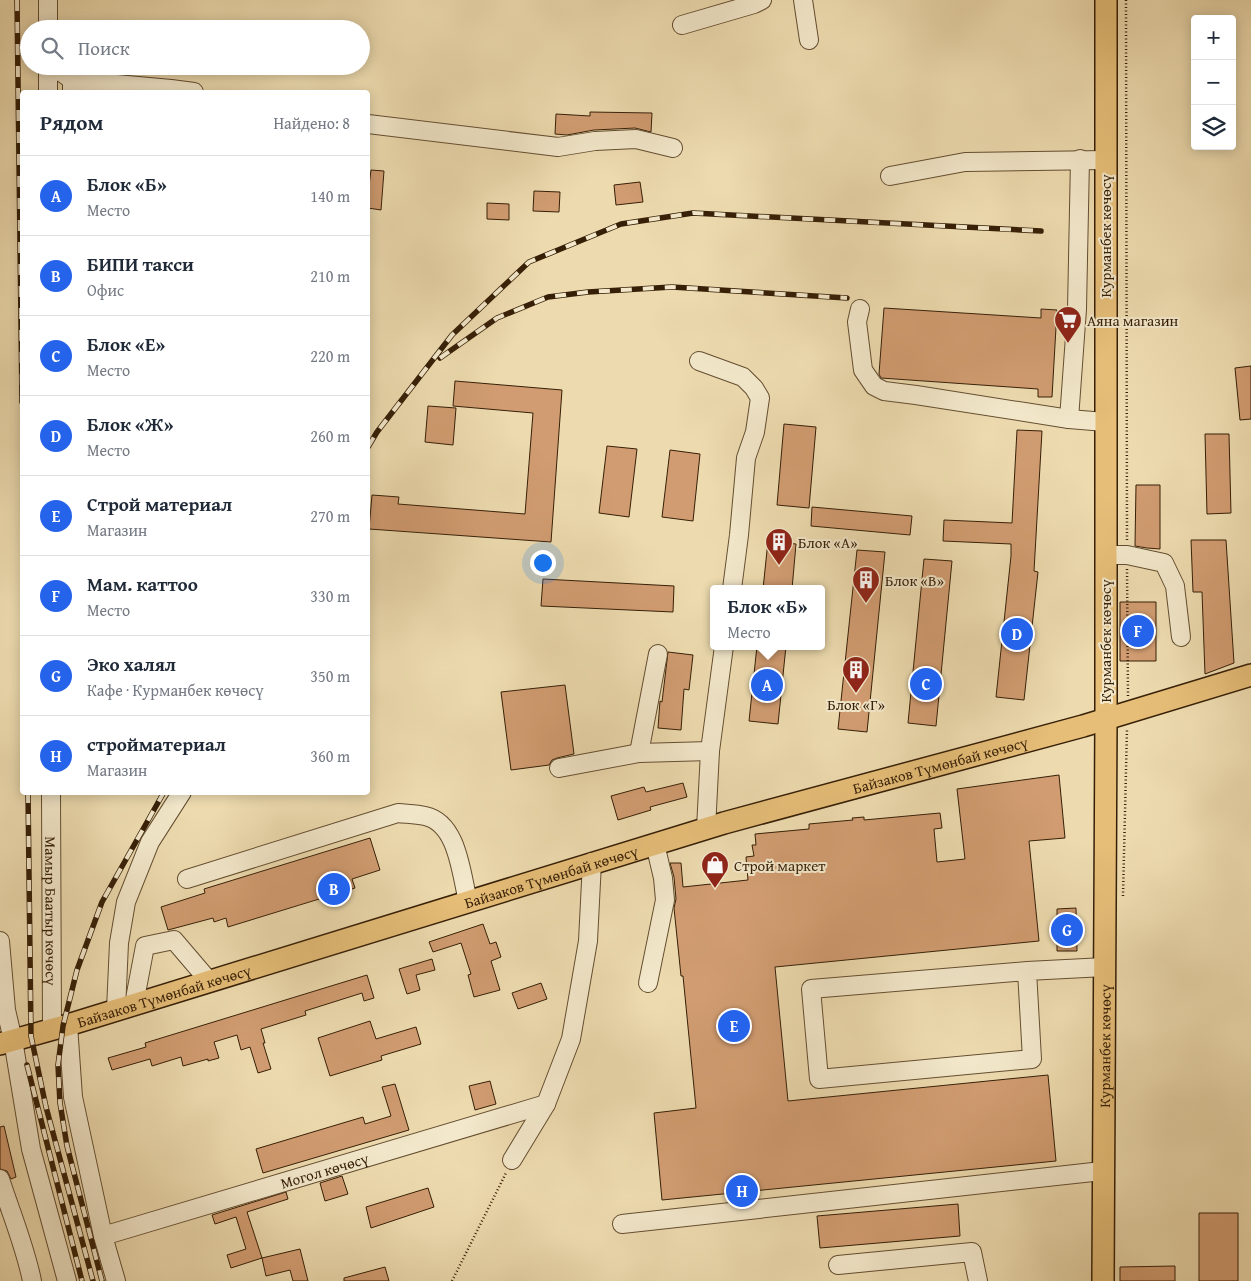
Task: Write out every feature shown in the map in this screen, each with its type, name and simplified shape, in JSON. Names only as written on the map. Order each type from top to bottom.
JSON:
[{"type":"main road","name":"Курманбек көчөсү","points":[[1103,1281],[1102,1171],[1106,719],[1106,0]]},
{"type":"main road","name":"Байзаков Түмөнбай көчөсү","points":[[6,1042],[706,828],[1106,719],[1251,675]]},
{"type":"street","points":[[48,0],[48,20]]},
{"type":"street","points":[[682,25],[762,0]]},
{"type":"street","points":[[803,0],[809,40]]},
{"type":"street","points":[[48,75],[48,90]]},
{"type":"street","points":[[63,75],[72,86],[171,88],[182,90]]},
{"type":"street","points":[[370,124],[558,147],[594,140],[636,140],[673,148]]},
{"type":"street","points":[[1069,419],[1077,309],[1080,159]]},
{"type":"street","points":[[890,176],[965,162],[1105,160]]},
{"type":"street","points":[[860,309],[857,322],[863,370],[874,386],[884,391],[916,394],[1069,419],[1105,422]]},
{"type":"street","points":[[699,361],[743,377],[754,388],[760,398],[754,432],[746,458],[740,535],[733,585]]},
{"type":"street","points":[[1105,555],[1126,555],[1164,563],[1175,586],[1181,637]]},
{"type":"street","points":[[706,828],[710,751],[723,650]]},
{"type":"street","points":[[640,753],[658,654]]},
{"type":"street","points":[[558,768],[640,753],[710,751]]},
{"type":"street","name":"Мамыр Баатыр көчөсү","points":[[51,795],[60,1027]]},
{"type":"street","points":[[125,1007],[119,943],[126,902],[150,842],[180,795]]},
{"type":"street","points":[[187,879],[398,813],[426,816],[442,824],[453,838],[468,901]]},
{"type":"street","points":[[648,983],[666,900],[655,844]]},
{"type":"street","points":[[512,1160],[546,1104],[571,1038],[588,942],[592,862]]},
{"type":"street","points":[[125,1007],[145,946],[174,940],[209,981]]},
{"type":"street","points":[[0,941],[6,1010],[6,1042],[31,1149],[66,1281]]},
{"type":"street","points":[[1027,971],[1032,1059],[819,1079],[811,989],[1027,971],[1105,967]]},
{"type":"street","points":[[60,1027],[103,1236],[116,1281]]},
{"type":"street","name":"Могол көчөсү","points":[[103,1236],[546,1104]]},
{"type":"street","points":[[622,1224],[1102,1171]]},
{"type":"street","points":[[0,1179],[9,1209],[20,1235],[32,1281]]},
{"type":"street","points":[[838,1265],[972,1252],[978,1281]]},
{"type":"path","points":[[452,1281],[512,1160]]},
{"type":"building","points":[[590,112],[652,113],[651,132],[635,128],[594,130],[567,135],[555,134],[556,114],[590,116]]},
{"type":"building","points":[[371,170],[384,171],[381,210],[370,208]]},
{"type":"building","points":[[640,182],[643,202],[616,205],[614,185]]},
{"type":"building","points":[[534,191],[560,192],[559,212],[533,211]]},
{"type":"building","points":[[487,203],[509,204],[509,220],[487,219]]},
{"type":"building","points":[[884,308],[1041,318],[1041,309],[1057,310],[1052,397],[1038,397],[1038,389],[881,378],[879,374]]},
{"type":"building","points":[[1251,366],[1251,419],[1240,420],[1235,368]]},
{"type":"building","points":[[455,381],[562,390],[551,542],[370,529],[372,495],[399,497],[398,504],[525,514],[533,413],[453,406]]},
{"type":"building","points":[[428,406],[456,408],[453,445],[425,442]]},
{"type":"building","points":[[784,424],[816,427],[809,508],[777,505]]},
{"type":"building","points":[[1017,430],[1042,431],[1034,571],[1038,572],[1024,700],[996,697],[1011,544],[943,541],[944,520],[1012,523]]},
{"type":"building","points":[[1205,434],[1229,434],[1231,513],[1207,514]]},
{"type":"building","points":[[607,446],[637,449],[629,517],[599,513]]},
{"type":"building","points":[[670,450],[700,454],[693,521],[662,517]]},
{"type":"building","points":[[1136,485],[1160,485],[1160,549],[1135,546]]},
{"type":"building","points":[[812,507],[912,516],[910,535],[811,526]]},
{"type":"building","points":[[1191,540],[1226,540],[1234,663],[1205,674],[1202,592],[1193,592]]},
{"type":"building","name":"Блок «А»","points":[[768,541],[796,544],[792,585],[763,585]]},
{"type":"building","points":[[857,550],[885,552],[867,732],[838,729]]},
{"type":"building","points":[[924,559],[952,561],[936,726],[908,723]]},
{"type":"building","points":[[543,579],[674,586],[673,612],[541,606]]},
{"type":"building","points":[[1120,602],[1156,602],[1156,661],[1120,661]]},
{"type":"building","points":[[757,650],[786,650],[778,724],[749,721]]},
{"type":"building","points":[[668,652],[693,655],[689,690],[684,689],[681,730],[658,728],[660,701],[662,702]]},
{"type":"building","points":[[565,685],[574,754],[552,760],[549,765],[511,770],[501,692]]},
{"type":"building","points":[[1059,775],[1065,838],[1029,841],[1039,941],[775,967],[788,1101],[1048,1075],[1056,1161],[662,1200],[654,1113],[696,1108],[683,976],[681,976],[674,908],[676,899],[674,877],[670,863],[681,863],[683,887],[748,880],[746,857],[754,856],[752,845],[756,845],[755,834],[809,829],[809,824],[853,820],[852,818],[864,817],[864,820],[940,813],[942,828],[934,829],[937,862],[965,859],[957,789]]},
{"type":"building","points":[[683,783],[687,797],[650,807],[651,810],[618,820],[611,796],[644,787],[646,792]]},
{"type":"building","points":[[370,838],[380,870],[352,879],[355,888],[228,927],[226,918],[214,922],[213,918],[168,930],[161,907],[205,893],[204,889]]},
{"type":"building","points":[[1076,908],[1077,951],[1057,951],[1057,909]]},
{"type":"building","points":[[483,924],[490,944],[496,942],[501,957],[491,961],[500,990],[474,997],[468,975],[471,974],[461,943],[433,952],[429,942]]},
{"type":"building","points":[[432,959],[435,970],[416,975],[420,990],[407,994],[399,969]]},
{"type":"building","points":[[367,975],[374,998],[364,1001],[362,993],[305,1011],[306,1015],[261,1029],[271,1069],[258,1073],[250,1047],[241,1050],[237,1035],[214,1042],[219,1058],[183,1066],[181,1057],[152,1066],[150,1059],[112,1070],[108,1058],[146,1047],[145,1043]]},
{"type":"building","points":[[541,983],[547,999],[518,1009],[512,993]]},
{"type":"building","points":[[370,1021],[376,1039],[416,1027],[421,1044],[381,1056],[382,1060],[330,1076],[318,1038]]},
{"type":"building","points":[[490,1081],[496,1104],[475,1110],[469,1086]]},
{"type":"building","points":[[395,1084],[409,1130],[263,1173],[256,1149],[363,1117],[365,1124],[391,1116],[382,1087]]},
{"type":"building","points":[[4,1126],[16,1177],[11,1179],[7,1171],[0,1169],[0,1127]]},
{"type":"building","points":[[342,1176],[348,1194],[325,1201],[320,1183]]},
{"type":"building","points":[[428,1188],[434,1207],[371,1228],[366,1207]]},
{"type":"building","points":[[286,1192],[288,1199],[247,1212],[262,1258],[231,1268],[227,1255],[246,1249],[236,1217],[215,1224],[212,1215]]},
{"type":"building","points":[[958,1204],[960,1236],[820,1248],[817,1216]]},
{"type":"building","points":[[1199,1213],[1238,1213],[1238,1281],[1199,1281]]},
{"type":"building","points":[[300,1249],[308,1281],[293,1281],[290,1270],[266,1276],[262,1258]]},
{"type":"building","points":[[1175,1266],[1175,1281],[1120,1281],[1120,1267]]},
{"type":"building","points":[[385,1267],[389,1281],[344,1281],[344,1278]]},
{"type":"railway","points":[[17,0],[20,241]]},
{"type":"railway","points":[[370,444],[452,335],[529,262],[621,224],[693,213],[1041,231]]},
{"type":"railway","points":[[440,358],[497,318],[548,297],[588,292],[672,287],[847,298]]},
{"type":"railway","points":[[28,795],[31,1036],[46,1107],[93,1281]]},
{"type":"railway","points":[[102,1281],[67,1146],[60,1103],[58,1065],[63,1026],[77,970],[102,902],[162,795]]},
{"type":"railway","points":[[27,1065],[82,1281]]},
{"type":"place","name":"Аяна магазин","points":[[1068,344]]},
{"type":"place","name":"Блок «А»","points":[[779,566]]},
{"type":"place","name":"Блок «В»","points":[[866,604]]},
{"type":"place","name":"Мам. каттоо","points":[[1138,631]]},
{"type":"place","name":"Блок «Ж»","points":[[1017,634]]},
{"type":"place","name":"Блок «Е»","points":[[926,684]]},
{"type":"place","name":"Блок «Б»","points":[[767,685]]},
{"type":"place","name":"Блок «Г»","points":[[856,694]]},
{"type":"place","name":"БИПИ такси","points":[[334,889]]},
{"type":"place","name":"Строй маркет","points":[[715,889]]},
{"type":"place","name":"Эко халял","points":[[1067,930]]},
{"type":"place","name":"Строй материал","points":[[734,1026]]},
{"type":"place","name":"стройматериал","points":[[742,1191]]}]
